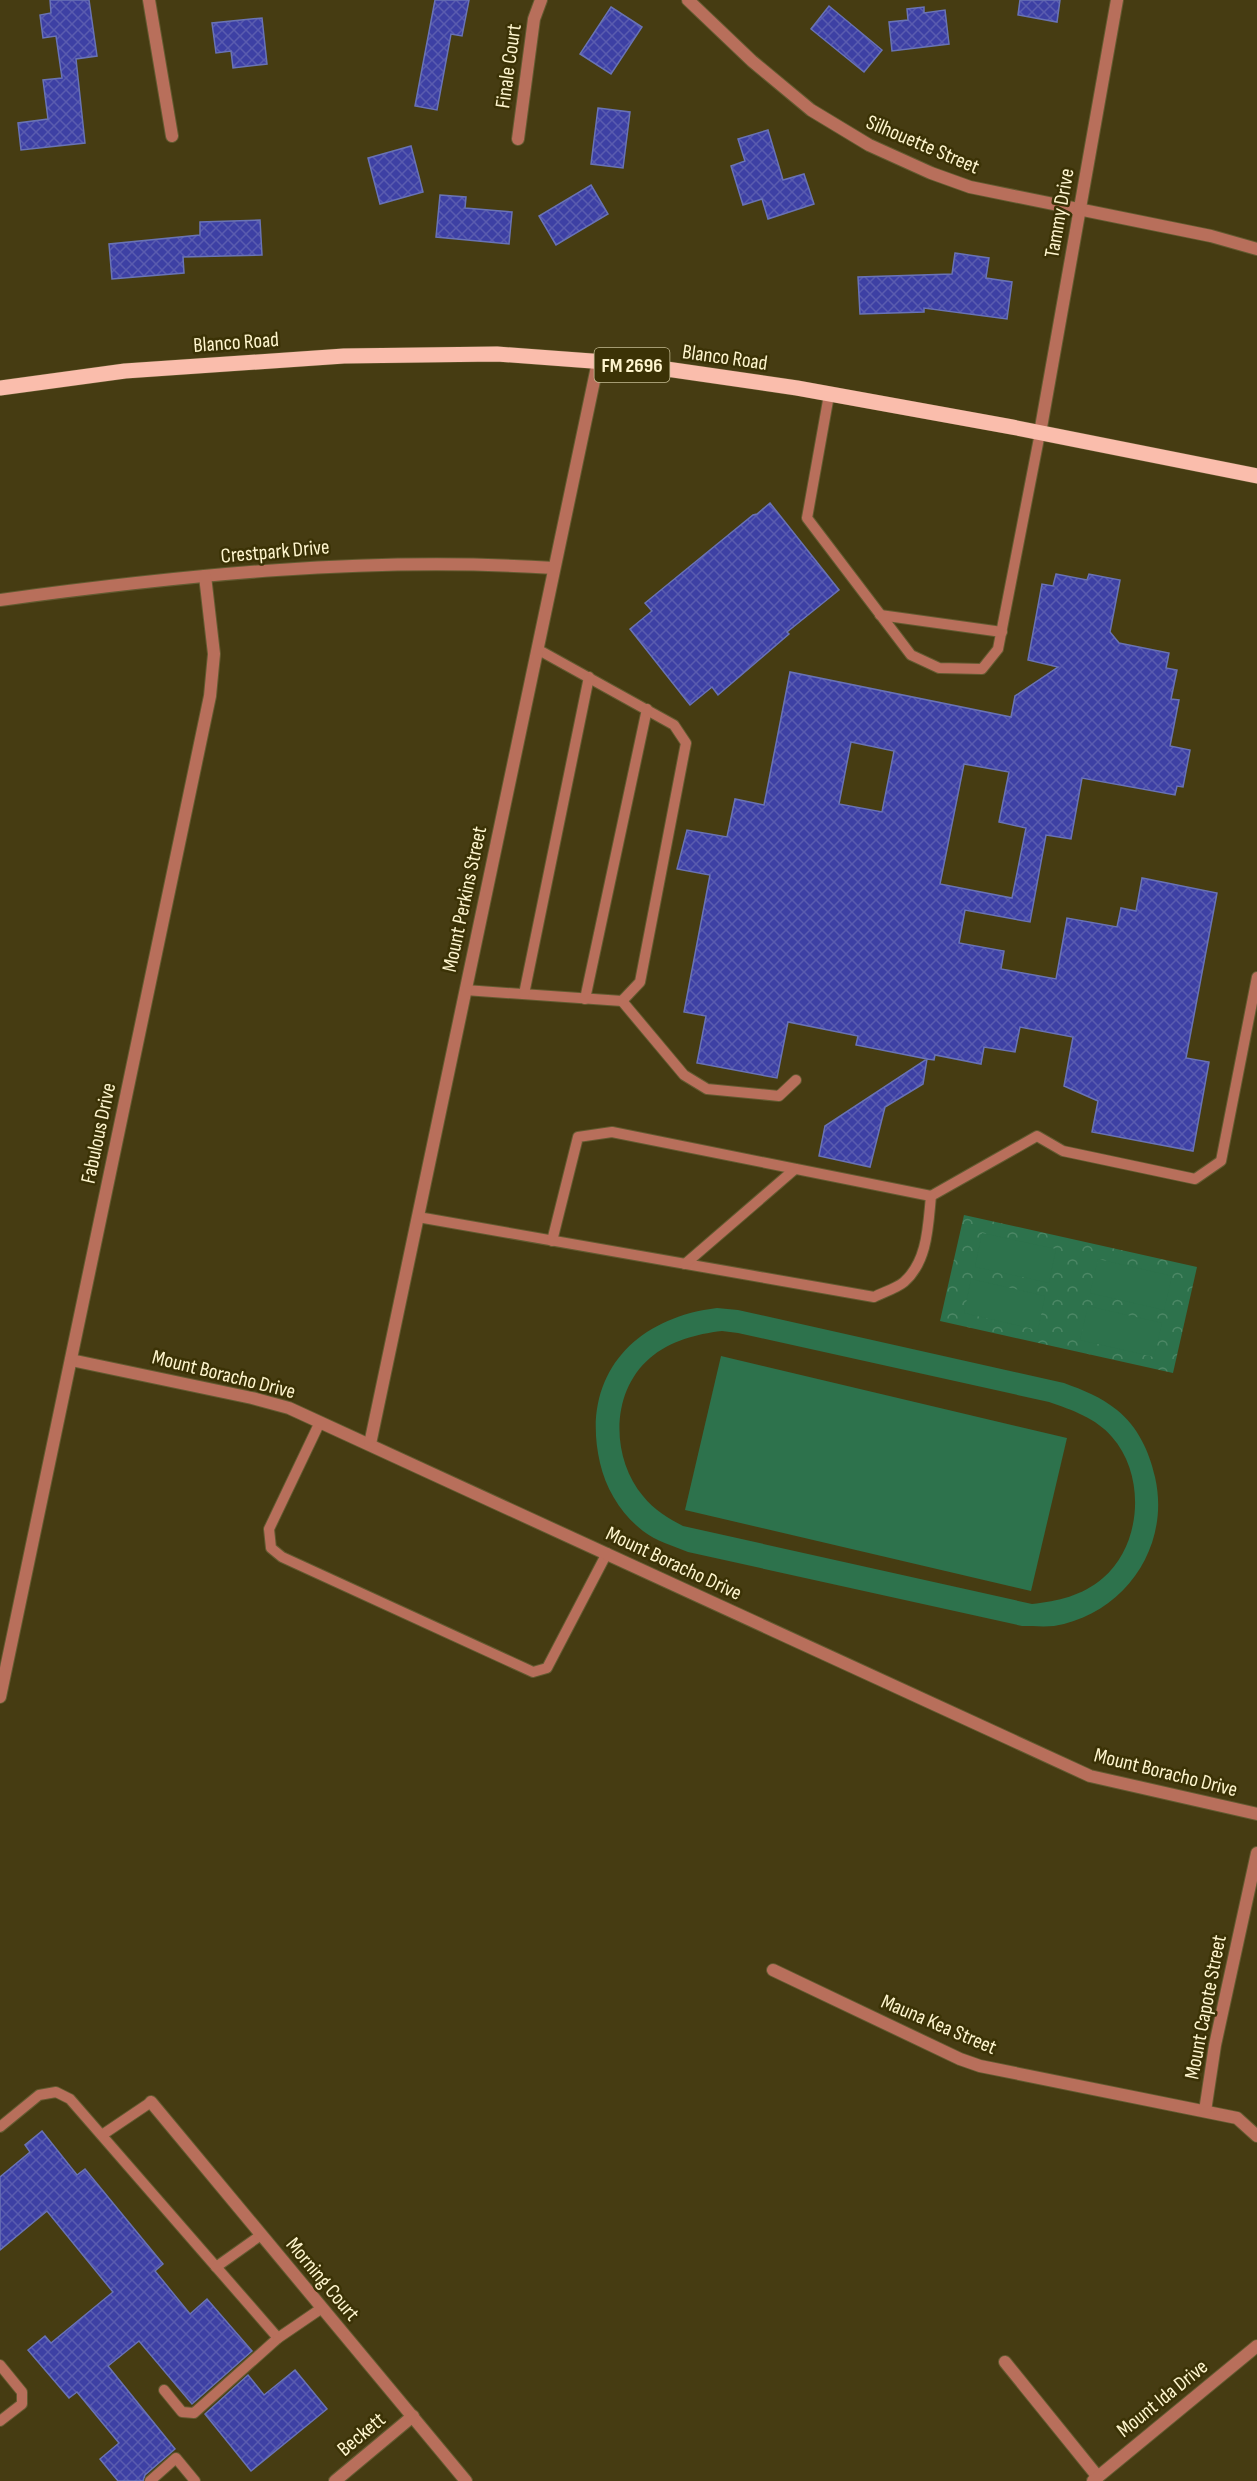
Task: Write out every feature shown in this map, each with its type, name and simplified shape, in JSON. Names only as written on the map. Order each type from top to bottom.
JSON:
[{"type":"main road","name":"Blanco Road","points":[[0,388],[125,371],[344,356],[497,354],[632,364],[829,395],[1040,433],[1257,476]]},
{"type":"street","points":[[149,0],[172,136]]},
{"type":"street","name":"Finale Court","points":[[518,139],[534,19],[541,0]]},
{"type":"street","name":"Silhouette Street","points":[[688,0],[752,61],[811,110],[870,145],[931,173],[970,187],[1079,211],[1211,236],[1257,249]]},
{"type":"street","name":"Tammy Drive","points":[[1040,433],[1117,0]]},
{"type":"street","name":"Mount Perkins Street","points":[[370,1444],[598,362]]},
{"type":"street","name":"Crestpark Drive","points":[[0,600],[157,579],[334,565],[478,563],[554,568]]},
{"type":"street","name":"Fabulous Drive","points":[[0,1697],[210,696],[214,654],[205,576]]},
{"type":"street","name":"Mount Boracho Drive","points":[[71,1360],[252,1398],[289,1408],[1090,1776],[1257,1814]]},
{"type":"street","name":"Mount Capote Street","points":[[1257,1853],[1215,2045],[1204,2111],[1237,2118],[1257,2136]]},
{"type":"street","name":"Mauna Kea Street","points":[[773,1970],[960,2059],[980,2066],[1204,2111]]},
{"type":"street","name":"Morning Court","points":[[151,2102],[466,2481]]},
{"type":"street","name":"Mount Ida Drive","points":[[1095,2479],[1257,2346]]},
{"type":"street","points":[[1005,2362],[1095,2479]]},
{"type":"street","name":"Beckett","points":[[335,2481],[413,2416]]},
{"type":"lane","points":[[829,395],[807,518],[911,655],[939,668],[982,669],[998,649],[1040,433]]},
{"type":"lane","points":[[880,615],[1002,632]]},
{"type":"lane","points":[[537,649],[674,725],[686,743],[640,982],[622,1001]]},
{"type":"lane","points":[[524,994],[589,678]]},
{"type":"lane","points":[[585,999],[647,709]]},
{"type":"lane","points":[[552,1241],[578,1137],[612,1132],[931,1196],[1037,1136],[1063,1151],[1195,1179],[1221,1161],[1257,977]]},
{"type":"lane","points":[[465,990],[622,1001],[684,1075],[707,1089],[779,1095],[796,1080]]},
{"type":"lane","points":[[686,1264],[795,1169]]},
{"type":"lane","points":[[418,1217],[874,1297],[904,1283],[918,1266],[927,1236],[931,1196]]},
{"type":"lane","points":[[320,1422],[269,1529],[271,1548],[282,1557],[533,1672],[547,1668],[553,1659],[607,1553]]},
{"type":"lane","points":[[0,2127],[39,2094],[56,2092],[70,2099],[278,2338]]},
{"type":"lane","points":[[102,2135],[151,2102]]},
{"type":"lane","points":[[216,2267],[261,2235]]},
{"type":"lane","points":[[164,2390],[182,2412],[194,2413],[278,2338],[322,2308]]},
{"type":"lane","points":[[0,2366],[22,2392],[22,2404],[0,2421]]},
{"type":"lane","points":[[150,2481],[176,2458],[195,2481]]},
{"type":"green space","points":[[964,1215],[1197,1267],[1173,1373],[940,1321]]},
{"type":"green space","points":[[982,1233],[1056,1249],[1049,1283],[975,1267]]},
{"type":"green space","points":[[1098,1259],[1172,1276],[1164,1310],[1090,1293]]},
{"type":"green space","points":[[971,1279],[1045,1296],[1038,1330],[964,1313]]},
{"type":"green space","points":[[1088,1306],[1162,1323],[1154,1357],[1080,1340]]},
{"type":"green space","points":[[717,1308],[738,1310],[1064,1383],[1105,1401],[1117,1410],[1137,1432],[1146,1449],[1155,1477],[1158,1503],[1156,1528],[1149,1551],[1137,1573],[1121,1592],[1102,1607],[1079,1619],[1054,1626],[1022,1626],[688,1552],[653,1538],[628,1517],[606,1482],[600,1463],[596,1432],[598,1404],[606,1379],[620,1357],[638,1339],[660,1324],[687,1314]],"holes":[[[722,1331],[1049,1402],[1091,1420],[1112,1437],[1123,1453],[1130,1470],[1135,1509],[1126,1547],[1116,1564],[1103,1578],[1087,1589],[1060,1599],[1032,1604],[683,1526],[652,1505],[632,1481],[621,1445],[622,1407],[637,1372],[658,1352],[684,1339],[703,1334]]]},
{"type":"green space","points":[[721,1356],[1067,1438],[1031,1591],[685,1510]]},
{"type":"building","points":[[50,0],[89,0],[97,56],[76,59],[85,143],[21,150],[18,123],[48,119],[43,80],[62,78],[56,36],[43,38],[40,15],[51,13]]},
{"type":"building","points":[[435,0],[469,0],[462,36],[451,34],[437,110],[415,106]]},
{"type":"building","points":[[1020,0],[1060,0],[1057,22],[1018,15]]},
{"type":"building","points":[[829,6],[882,50],[864,72],[811,29]]},
{"type":"building","points":[[611,7],[642,27],[611,74],[580,54]]},
{"type":"building","points":[[924,7],[924,13],[945,10],[949,44],[892,51],[889,22],[908,20],[907,9]]},
{"type":"building","points":[[262,18],[267,64],[233,68],[231,51],[216,53],[212,23]]},
{"type":"building","points":[[598,108],[630,112],[623,168],[591,164]]},
{"type":"building","points":[[768,130],[783,180],[804,174],[814,204],[768,219],[762,199],[743,205],[731,166],[745,161],[738,139]]},
{"type":"building","points":[[411,146],[423,192],[380,204],[368,158]]},
{"type":"building","points":[[591,185],[608,214],[556,245],[539,216]]},
{"type":"building","points":[[440,195],[466,197],[465,208],[512,212],[509,244],[436,237]]},
{"type":"building","points":[[260,220],[262,255],[183,257],[184,273],[112,279],[109,244],[200,235],[200,222]]},
{"type":"building","points":[[955,253],[989,258],[986,278],[1012,282],[1007,319],[924,308],[924,312],[860,314],[858,277],[952,274]]},
{"type":"building","points":[[770,503],[839,590],[787,632],[789,634],[718,695],[712,687],[690,705],[630,629],[652,611],[645,603]]},
{"type":"building","points":[[1056,574],[1087,580],[1089,574],[1120,580],[1110,632],[1119,643],[1169,653],[1166,668],[1177,670],[1171,699],[1179,700],[1170,746],[1190,750],[1183,787],[1177,786],[1175,795],[1082,778],[1071,839],[1046,835],[1030,922],[965,910],[959,943],[1004,951],[1001,969],[1056,979],[1067,918],[1117,927],[1121,908],[1136,911],[1142,878],[1217,893],[1186,1058],[1209,1062],[1193,1151],[1092,1132],[1098,1101],[1064,1086],[1073,1037],[1020,1027],[1015,1052],[984,1047],[981,1064],[935,1055],[934,1060],[856,1045],[858,1036],[788,1022],[777,1078],[697,1063],[706,1016],[684,1012],[710,875],[677,869],[687,830],[727,837],[735,799],[764,805],[790,672],[1011,717],[1015,696],[1058,667],[1028,660],[1042,584],[1053,586]],"holes":[[[851,742],[894,751],[882,812],[839,804]],[[964,764],[1009,772],[999,822],[1026,828],[1012,898],[940,884]]]},
{"type":"building","points":[[927,1059],[923,1084],[885,1107],[870,1167],[819,1156],[825,1126]]},
{"type":"building","points":[[42,2131],[77,2175],[85,2169],[163,2264],[155,2271],[190,2314],[207,2299],[252,2351],[192,2404],[139,2341],[108,2366],[175,2449],[145,2475],[143,2481],[118,2481],[100,2459],[119,2443],[77,2392],[69,2398],[28,2350],[45,2336],[51,2343],[113,2292],[47,2211],[0,2250],[0,2177],[30,2152],[25,2145]]},
{"type":"building","points":[[295,2370],[327,2409],[251,2471],[205,2414],[248,2375],[264,2395]]}]
